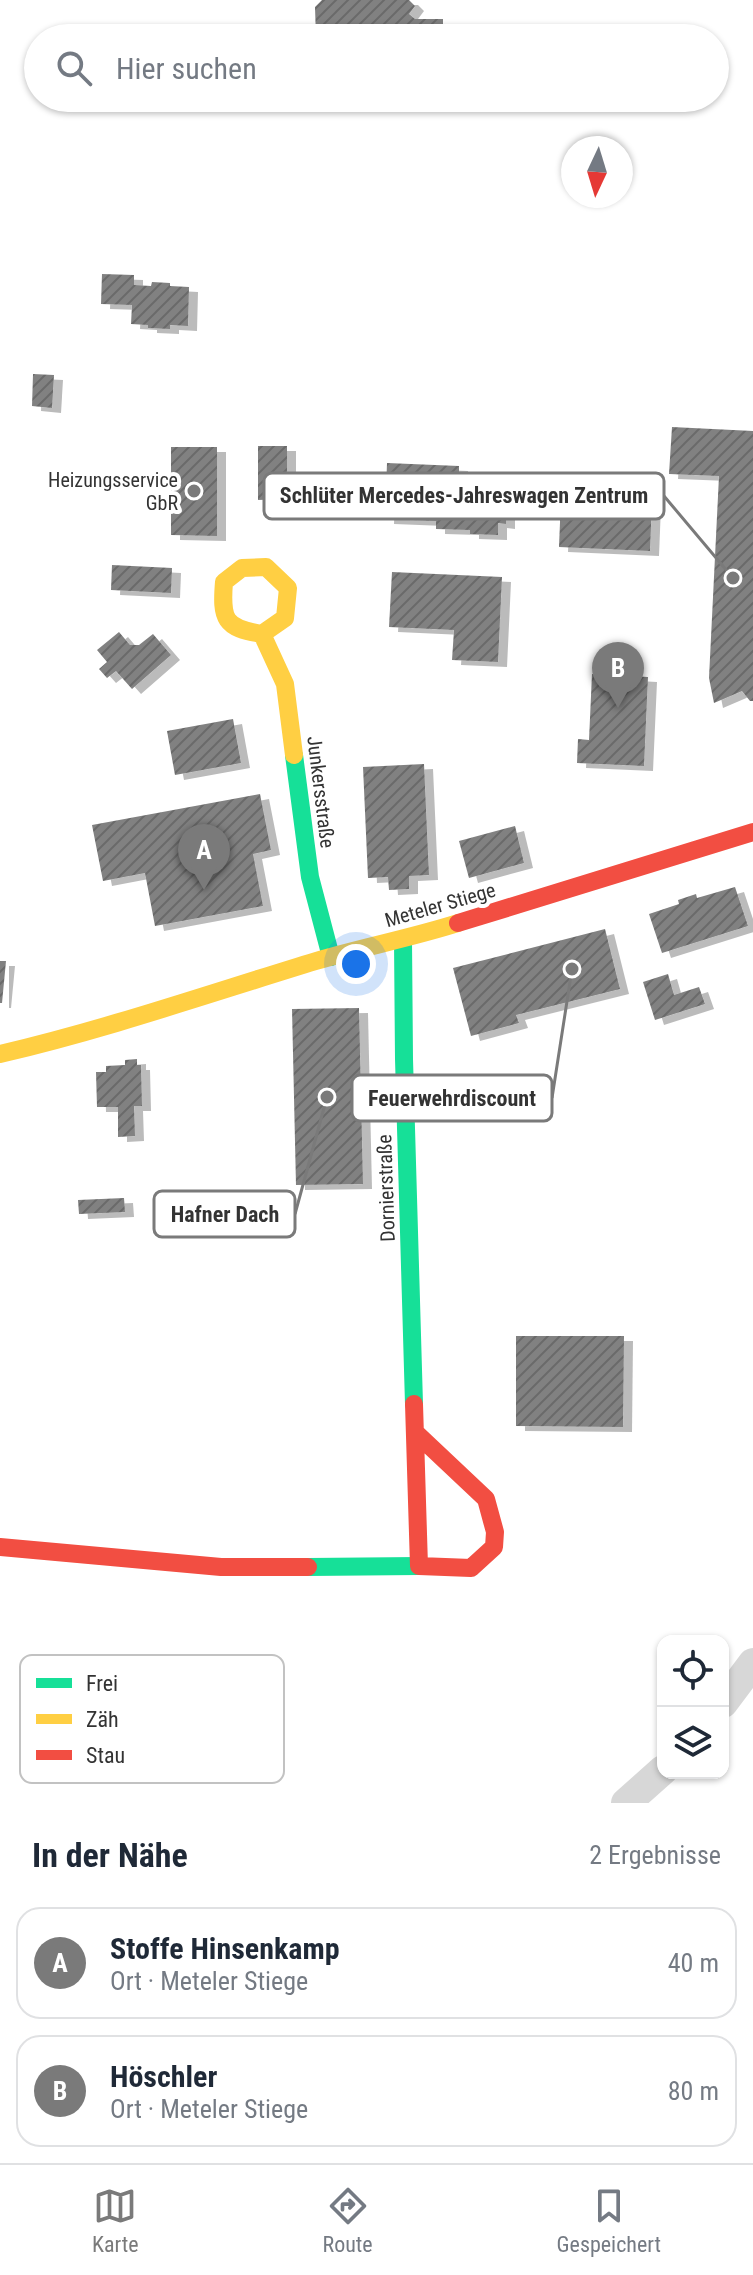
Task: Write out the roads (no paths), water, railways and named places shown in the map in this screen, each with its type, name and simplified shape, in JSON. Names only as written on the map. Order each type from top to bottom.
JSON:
[{"type":"street","name":"Junkersstraße","points":[[262,634],[285,684],[310,877],[331,957]]},
{"type":"street","name":"Meteler Stiege","points":[[0,1054],[52,1042],[331,957],[403,940],[753,832]]},
{"type":"street","name":"Dornierstraße","points":[[403,940],[419,1566]]},
{"type":"street","points":[[0,1547],[221,1567],[471,1568],[494,1547],[495,1532],[486,1499],[416,1433]]},
{"type":"street","points":[[729,1695],[753,1663]]},
{"type":"street","points":[[626,1803],[657,1775]]},
{"type":"place","name":"Heizungsservice GbR","points":[[194,491]]},
{"type":"place","name":"Schlüter Mercedes-Jahreswagen Zentrum","points":[[733,578]]},
{"type":"place","name":"Höschler","points":[[618,708]]},
{"type":"place","name":"Stoffe Hinsenkamp","points":[[204,890]]},
{"type":"place","name":"Feuerwehrdiscount","points":[[572,969]]},
{"type":"place","name":"Hafner Dach","points":[[327,1097]]}]
